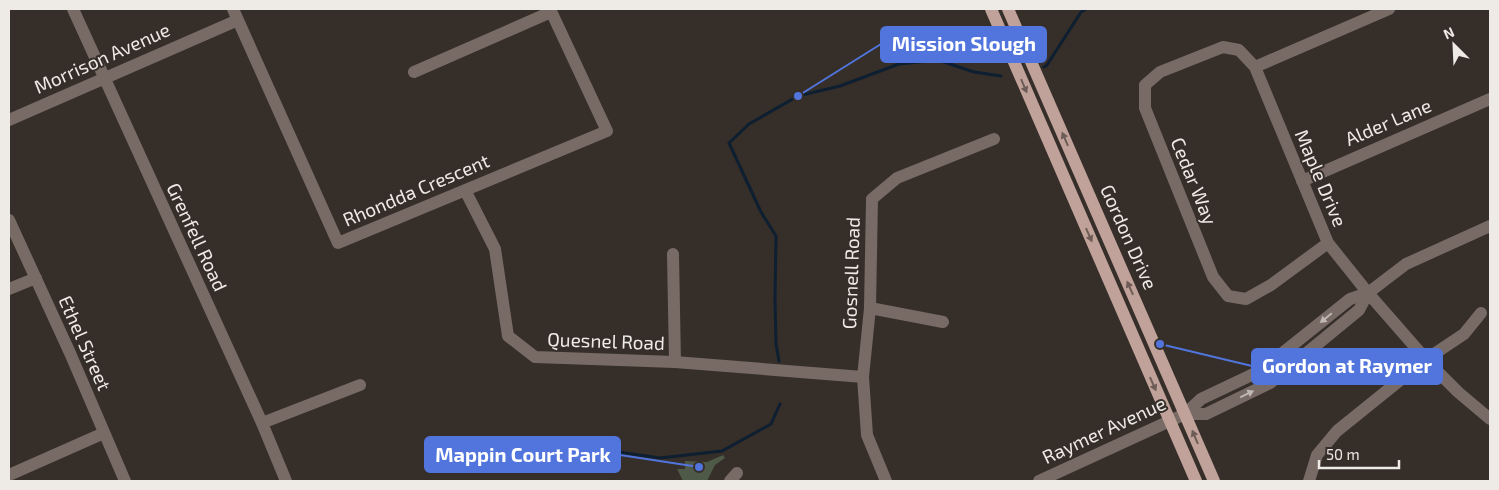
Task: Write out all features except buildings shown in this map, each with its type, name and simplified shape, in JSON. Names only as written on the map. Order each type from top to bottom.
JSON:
[{"type":"main road","name":"Gordon Drive","points":[[991,9],[1196,481]]},
{"type":"main road","name":"Gordon Drive","points":[[1008,9],[1214,481]]},
{"type":"street","name":"Grenfell Road","points":[[73,9],[262,423],[286,481]]},
{"type":"street","points":[[1255,67],[1389,9]]},
{"type":"street","points":[[414,72],[550,10]]},
{"type":"street","name":"Rhondda Crescent","points":[[236,14],[338,243],[607,132],[550,10]]},
{"type":"street","name":"Morrison Avenue","points":[[9,120],[103,78],[236,14]]},
{"type":"street","name":"Cedar Way","points":[[1255,67],[1240,50],[1223,46],[1160,72],[1145,85],[1145,108],[1213,277],[1228,296],[1246,299],[1271,285],[1328,243]]},
{"type":"street","name":"Maple Drive","points":[[1255,67],[1328,243],[1425,360],[1458,392],[1490,419]]},
{"type":"street","name":"Alder Lane","points":[[1302,181],[1490,99]]},
{"type":"street","name":"Gosnell Road","points":[[886,481],[867,435],[863,377],[870,308],[872,199],[897,178],[994,139]]},
{"type":"street","name":"Quesnel Road","points":[[465,190],[495,249],[508,336],[535,357],[675,362],[863,377]]},
{"type":"street","name":"Ethel Street","points":[[9,220],[124,481]]},
{"type":"street","name":"Raymer Avenue","points":[[1039,481],[1185,414],[1206,414],[1270,383],[1359,310],[1368,293],[1406,264],[1490,226]]},
{"type":"street","points":[[673,254],[675,362]]},
{"type":"street","points":[[9,289],[36,278]]},
{"type":"street","points":[[870,308],[943,322]]},
{"type":"street","points":[[1309,481],[1317,455],[1337,431],[1425,360],[1464,334],[1481,313]]},
{"type":"street","points":[[262,423],[360,385]]},
{"type":"street","points":[[9,475],[104,433]]},
{"type":"green space","points":[[723,455],[725,458],[715,465],[707,481],[683,481],[677,469],[685,469],[685,461],[707,462]]},
{"type":"waterway","points":[[1044,67],[1081,12],[1086,9]]},
{"type":"waterway","points":[[779,361],[776,344],[776,236],[761,212],[729,143],[749,124],[798,96],[840,86],[899,64],[938,60],[974,72],[1001,76]]},
{"type":"waterway","points":[[474,445],[556,443],[660,458],[722,451],[771,424],[780,404]]},
{"type":"place","name":"Mission Slough","points":[[798,96]]},
{"type":"place","name":"Gordon at Raymer","points":[[1160,344]]},
{"type":"place","name":"Mappin Court Park","points":[[699,467]]}]
